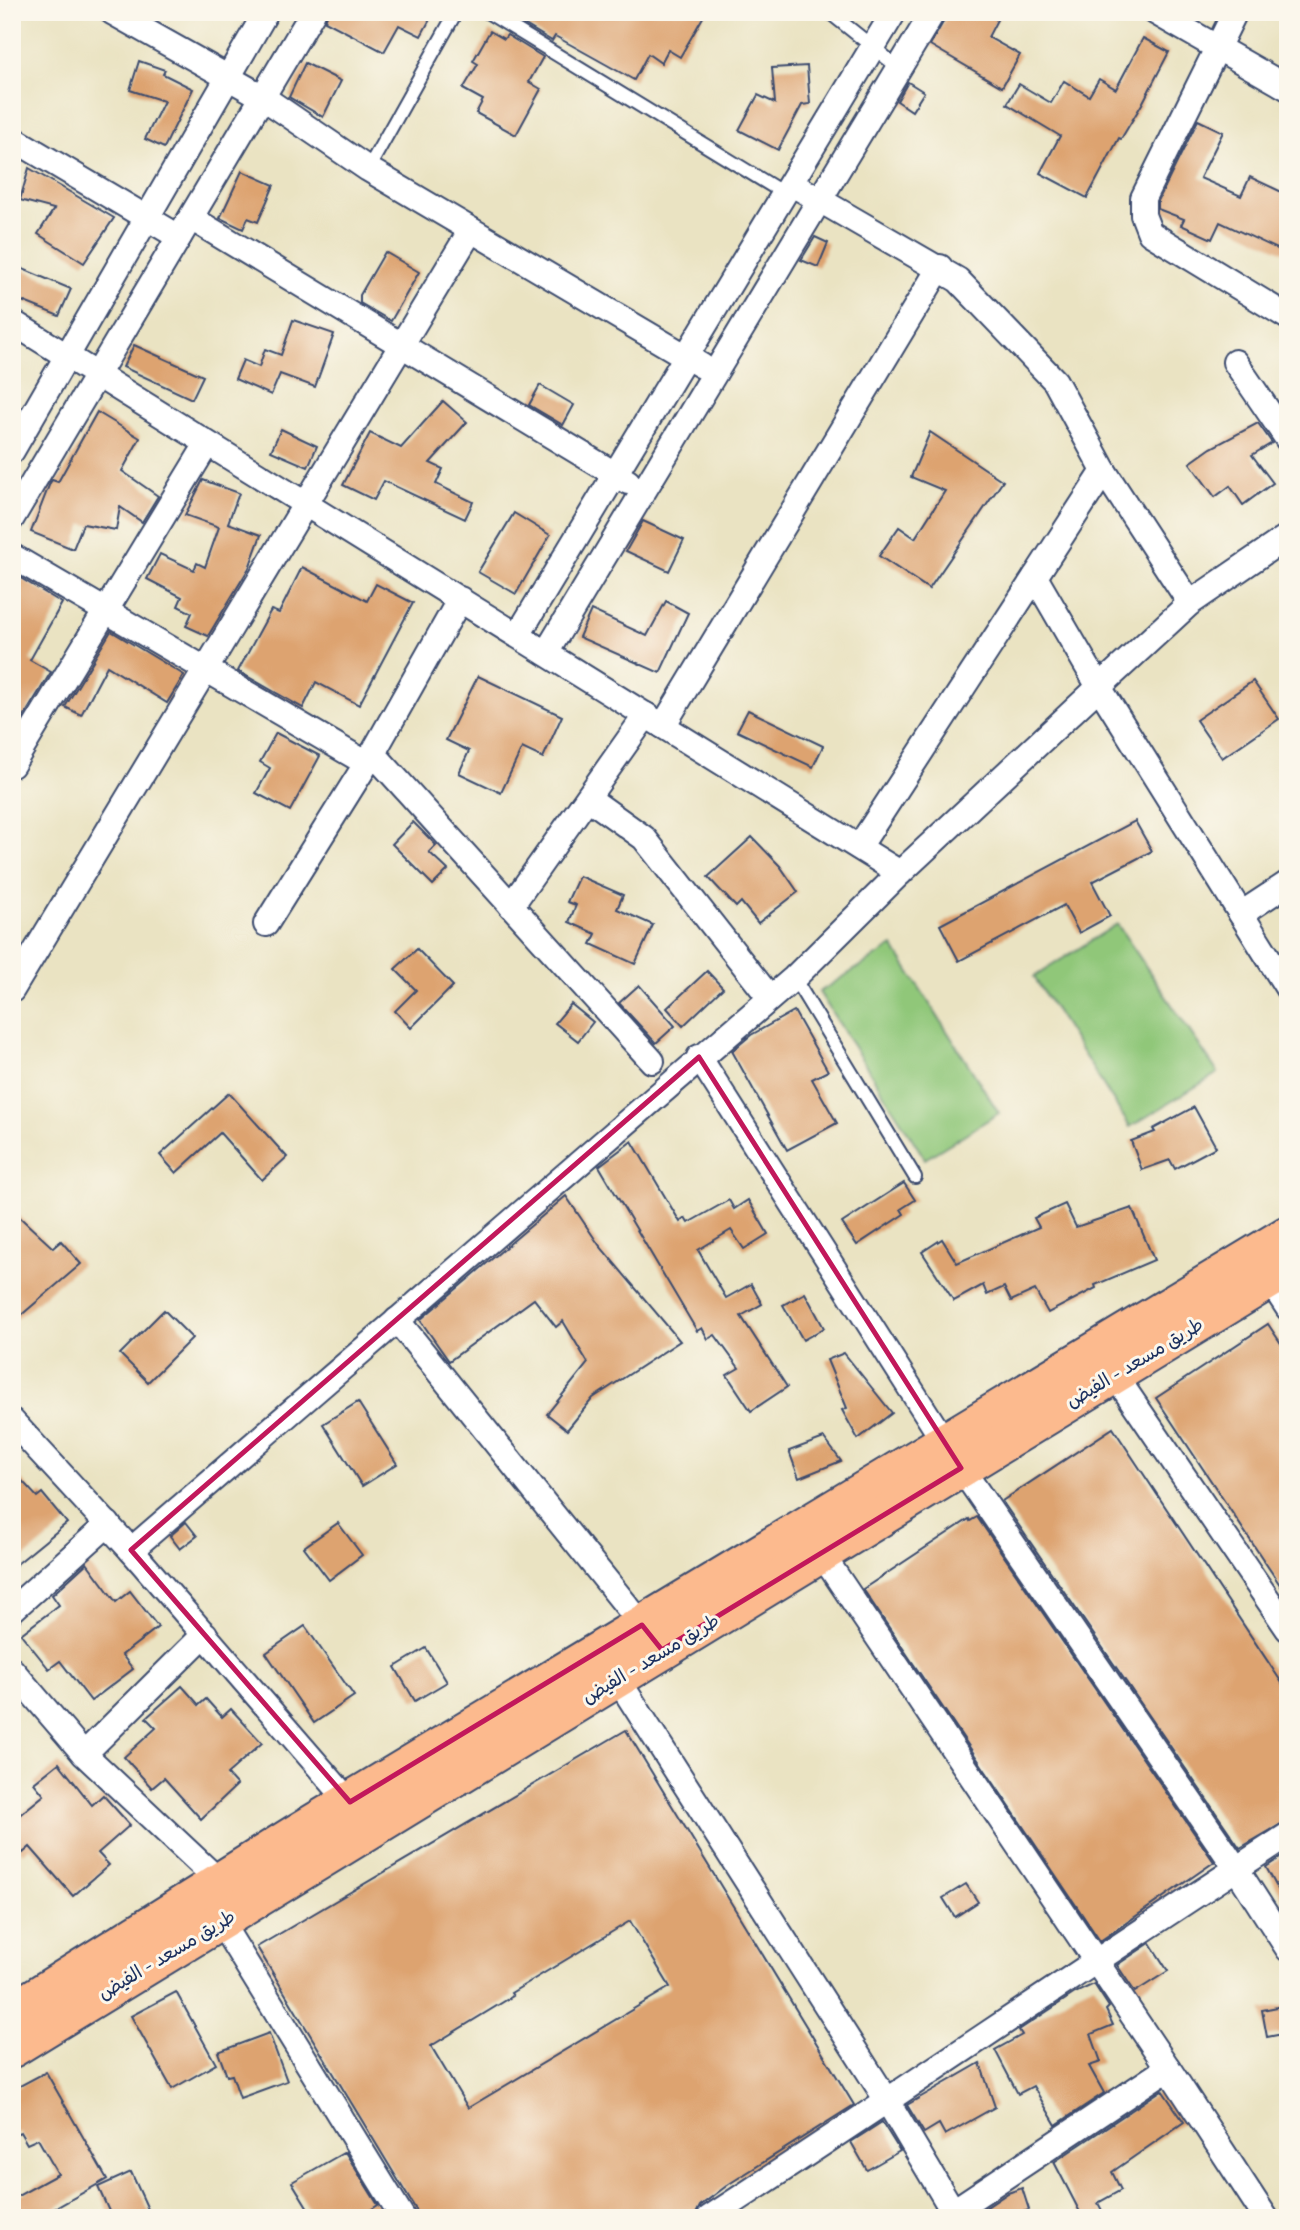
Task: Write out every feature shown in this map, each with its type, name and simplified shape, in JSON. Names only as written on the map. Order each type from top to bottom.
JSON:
[{"type":"main road","name":"طريق مسعد - الفيض","points":[[12,2048],[219,1922],[361,1815],[953,1455],[1288,1235]]},
{"type":"main road","name":"طريق مسعد - الفيض","points":[[12,2012],[220,1882],[361,1815],[617,1678],[652,1638],[821,1553],[953,1455],[1114,1374],[1281,1285]]},
{"type":"street","points":[[112,12],[261,96],[368,169],[715,374]]},
{"type":"street","points":[[12,451],[266,12]]},
{"type":"street","points":[[12,519],[313,12]]},
{"type":"street","points":[[518,635],[688,358],[894,12]]},
{"type":"street","points":[[546,653],[933,12]]},
{"type":"street","points":[[1155,12],[1288,88]]},
{"type":"street","points":[[1236,12],[1143,198],[1143,215],[1150,233],[1288,317]]},
{"type":"street","points":[[12,138],[148,218],[185,227],[401,345],[643,492]]},
{"type":"street","points":[[789,189],[819,200],[940,267],[958,280],[1055,381],[1104,471],[1191,603]]},
{"type":"street","points":[[12,990],[471,230]]},
{"type":"street","points":[[511,906],[588,798],[655,720],[940,267]]},
{"type":"street","points":[[12,322],[900,873]]},
{"type":"street","points":[[1235,362],[1288,440]]},
{"type":"street","points":[[12,765],[207,444]]},
{"type":"street","points":[[859,847],[1104,471]]},
{"type":"street","points":[[131,1550],[699,1057],[794,978],[900,873],[1191,603],[1288,536]]},
{"type":"street","points":[[12,556],[205,671],[369,758],[511,906],[652,1061]]},
{"type":"street","points":[[1035,577],[1100,687],[1288,989]]},
{"type":"street","points":[[266,923],[369,758],[460,599]]},
{"type":"street","points":[[588,798],[644,838],[770,998]]},
{"type":"street","points":[[1241,914],[1288,883]]},
{"type":"street","points":[[699,1057],[953,1455],[1236,1868],[1288,1949]]},
{"type":"street","points":[[397,1320],[652,1638]]},
{"type":"street","points":[[1114,1374],[1288,1629]]},
{"type":"street","points":[[12,1421],[108,1524],[361,1815]]},
{"type":"street","points":[[12,1609],[108,1524]]},
{"type":"street","points":[[821,1553],[1266,2218]]},
{"type":"street","points":[[84,1754],[205,1634]]},
{"type":"street","points":[[12,1670],[84,1754],[220,1882]]},
{"type":"street","points":[[617,1678],[888,2102],[951,2216],[1168,2068]]},
{"type":"street","points":[[709,2218],[888,2102],[1094,1959],[1288,1835]]},
{"type":"street","points":[[219,1922],[403,2218]]},
{"type":"lane","points":[[368,169],[456,12]]},
{"type":"lane","points":[[487,12],[789,189]]},
{"type":"lane","points":[[829,12],[899,68]]},
{"type":"lane","points":[[794,978],[915,1177]]},
{"type":"highlighted area","points":[[699,1057],[961,1468],[662,1650],[642,1625],[350,1802],[131,1550]]},
{"type":"green space","points":[[1117,924],[1218,1073],[1130,1127],[1034,977]]},
{"type":"green space","points":[[893,946],[999,1113],[925,1159],[819,992]]},
{"type":"building","points":[[328,12],[434,12],[421,36],[399,25],[384,52],[325,21]]},
{"type":"building","points":[[514,12],[706,12],[680,57],[668,50],[661,63],[648,54],[634,80],[555,36],[552,41],[517,20],[520,15]]},
{"type":"building","points":[[949,12],[1001,12],[988,37],[1020,55],[1002,87],[930,45]]},
{"type":"building","points":[[490,31],[504,39],[507,35],[543,57],[529,82],[541,89],[516,135],[476,113],[483,100],[463,89],[478,64],[473,61]]},
{"type":"building","points":[[1143,38],[1169,52],[1087,198],[1040,173],[1060,136],[1007,104],[1019,84],[1051,103],[1064,81],[1089,96],[1099,79],[1116,89]]},
{"type":"building","points":[[139,61],[165,70],[163,74],[193,89],[164,148],[145,139],[164,101],[130,90]]},
{"type":"building","points":[[305,63],[341,81],[323,117],[289,97]]},
{"type":"building","points":[[807,66],[810,104],[802,105],[778,150],[739,130],[758,95],[775,103],[772,68]]},
{"type":"building","points":[[908,82],[924,92],[912,111],[897,101]]},
{"type":"building","points":[[1198,120],[1223,132],[1200,178],[1241,196],[1250,177],[1288,195],[1288,254],[1220,222],[1212,239],[1181,225],[1184,219],[1158,209],[1158,201]]},
{"type":"building","points":[[29,168],[114,218],[84,263],[38,234],[54,209],[20,200]]},
{"type":"building","points":[[242,171],[274,185],[258,222],[248,218],[243,229],[220,218]]},
{"type":"building","points":[[815,237],[828,243],[818,267],[801,260]]},
{"type":"building","points":[[385,252],[419,272],[391,321],[360,303],[360,295]]},
{"type":"building","points":[[18,267],[71,289],[59,316],[12,297],[12,280]]},
{"type":"building","points":[[293,320],[334,334],[315,387],[280,374],[271,395],[235,379],[243,360],[259,367],[265,349],[281,355]]},
{"type":"building","points":[[134,345],[203,376],[192,399],[123,367]]},
{"type":"building","points":[[540,385],[574,405],[563,425],[529,405]]},
{"type":"building","points":[[443,401],[467,422],[430,463],[443,469],[436,484],[473,502],[465,519],[384,481],[374,500],[343,485],[370,433],[401,448]]},
{"type":"building","points":[[97,412],[140,438],[122,471],[158,496],[142,522],[120,507],[116,530],[83,524],[73,549],[31,532],[50,483],[52,480],[58,482]]},
{"type":"building","points":[[1258,423],[1272,443],[1252,455],[1273,483],[1243,505],[1230,486],[1215,497],[1190,463],[1211,448]]},
{"type":"building","points":[[281,429],[317,446],[308,467],[271,451]]},
{"type":"building","points":[[930,432],[1003,481],[929,589],[879,556],[899,527],[915,538],[945,491],[911,477]]},
{"type":"building","points":[[203,480],[239,493],[228,523],[261,535],[249,568],[208,636],[186,626],[192,613],[178,606],[182,597],[147,579],[160,554],[194,570],[197,563],[205,567],[219,527],[185,515]]},
{"type":"building","points":[[514,513],[550,535],[516,594],[478,572]]},
{"type":"building","points":[[643,521],[684,540],[669,571],[626,551]]},
{"type":"building","points":[[302,567],[367,601],[376,584],[413,603],[359,705],[316,682],[303,708],[238,671],[271,610],[279,613]]},
{"type":"building","points":[[12,573],[62,603],[30,660],[51,672],[12,736]]},
{"type":"building","points":[[666,601],[688,613],[660,673],[579,637],[591,610],[647,636]]},
{"type":"building","points":[[111,631],[184,675],[167,703],[107,666],[81,715],[65,707]]},
{"type":"building","points":[[478,676],[562,716],[543,758],[522,748],[501,793],[459,773],[469,751],[446,740]]},
{"type":"building","points":[[1253,681],[1279,719],[1222,758],[1196,720]]},
{"type":"building","points":[[748,710],[823,746],[813,767],[737,731]]},
{"type":"building","points":[[276,733],[320,756],[290,811],[256,793],[270,768],[260,762]]},
{"type":"building","points":[[1135,821],[1152,851],[1092,882],[1110,916],[1079,933],[1064,905],[959,961],[940,925]]},
{"type":"building","points":[[413,822],[436,845],[429,852],[448,870],[433,885],[392,844]]},
{"type":"building","points":[[752,837],[780,866],[798,892],[758,923],[741,902],[736,907],[708,877]]},
{"type":"building","points":[[579,876],[623,895],[617,909],[653,925],[635,964],[591,944],[596,934],[569,922],[576,905],[567,902]]},
{"type":"building","points":[[417,949],[453,986],[411,1028],[395,1011],[416,990],[395,969]]},
{"type":"building","points":[[707,971],[723,988],[683,1026],[667,1008]]},
{"type":"building","points":[[639,985],[675,1026],[656,1043],[619,1003]]},
{"type":"building","points":[[571,1004],[593,1022],[578,1041],[555,1023]]},
{"type":"building","points":[[794,1011],[828,1071],[812,1079],[837,1123],[787,1150],[732,1051],[751,1035]]},
{"type":"building","points":[[229,1093],[287,1157],[262,1180],[220,1133],[176,1173],[160,1155]]},
{"type":"building","points":[[1194,1107],[1216,1147],[1175,1169],[1170,1160],[1142,1170],[1131,1141],[1155,1132],[1153,1129]]},
{"type":"building","points":[[632,1141],[680,1222],[685,1218],[688,1223],[729,1200],[734,1209],[748,1200],[768,1234],[744,1249],[731,1230],[698,1250],[726,1298],[751,1284],[762,1304],[741,1316],[787,1387],[751,1411],[727,1375],[739,1368],[715,1335],[708,1339],[702,1328],[697,1331],[599,1166]]},
{"type":"building","points":[[904,1183],[915,1200],[901,1209],[904,1214],[857,1245],[842,1223]]},
{"type":"building","points":[[566,1196],[599,1245],[680,1341],[593,1398],[567,1430],[547,1414],[588,1363],[563,1321],[556,1327],[534,1299],[449,1361],[420,1320]]},
{"type":"building","points":[[1065,1204],[1076,1227],[1132,1208],[1154,1260],[1095,1285],[1096,1288],[1048,1313],[1035,1290],[1011,1301],[1004,1287],[987,1295],[983,1285],[954,1301],[922,1252],[942,1239],[957,1263],[1039,1227],[1034,1218]]},
{"type":"building","points":[[12,1210],[53,1248],[61,1241],[81,1264],[12,1323]]},
{"type":"building","points":[[805,1293],[824,1328],[803,1340],[783,1305]]},
{"type":"building","points":[[164,1310],[192,1338],[148,1382],[120,1354]]},
{"type":"building","points":[[1268,1324],[1288,1354],[1288,1597],[1156,1398]]},
{"type":"building","points":[[844,1353],[892,1413],[858,1439],[842,1410],[847,1408],[827,1360]]},
{"type":"building","points":[[358,1402],[397,1464],[362,1486],[323,1424]]},
{"type":"building","points":[[1113,1428],[1288,1692],[1288,1820],[1240,1848],[1002,1501]]},
{"type":"building","points":[[824,1438],[841,1461],[799,1478],[789,1451]]},
{"type":"building","points":[[12,1470],[37,1497],[42,1493],[67,1523],[12,1568]]},
{"type":"building","points":[[977,1517],[1214,1862],[1100,1941],[863,1589],[969,1519],[970,1521]]},
{"type":"building","points":[[186,1522],[197,1536],[180,1549],[170,1536]]},
{"type":"building","points":[[338,1523],[362,1555],[329,1580],[304,1547]]},
{"type":"building","points":[[87,1563],[116,1602],[130,1591],[158,1627],[122,1655],[133,1669],[91,1701],[60,1661],[49,1669],[21,1634],[59,1605],[52,1595]]},
{"type":"building","points":[[305,1626],[354,1696],[314,1723],[266,1653]]},
{"type":"building","points":[[426,1648],[447,1682],[415,1701],[395,1667]]},
{"type":"building","points":[[182,1686],[199,1705],[206,1699],[222,1717],[231,1709],[262,1743],[227,1774],[237,1785],[201,1819],[164,1778],[152,1788],[124,1757],[156,1728],[146,1718]]},
{"type":"building","points":[[626,1730],[854,2105],[729,2184],[700,2206],[694,2218],[421,2218],[257,1947]],"holes":[[[630,1921],[670,1987],[468,2108],[431,2046],[513,1996],[511,1993]]]},
{"type":"building","points":[[59,1763],[92,1805],[103,1795],[130,1825],[98,1853],[109,1865],[73,1896],[30,1847],[23,1853],[12,1840],[12,1821],[44,1795],[34,1783]]},
{"type":"building","points":[[1288,1853],[1288,1908],[1266,1867]]},
{"type":"building","points":[[966,1884],[978,1902],[955,1917],[943,1898]]},
{"type":"building","points":[[1150,1943],[1168,1971],[1135,1992],[1117,1965]]},
{"type":"building","points":[[1094,1984],[1109,2007],[1106,2010],[1113,2025],[1091,2034],[1101,2062],[1089,2066],[1104,2093],[1056,2125],[1033,2086],[1018,2094],[995,2050],[1022,2035],[1019,2030],[1075,1993]]},
{"type":"building","points":[[176,1992],[216,2064],[172,2089],[131,2016]]},
{"type":"building","points":[[1288,2005],[1288,2033],[1267,2037],[1262,2010]]},
{"type":"building","points":[[269,2033],[287,2081],[240,2098],[232,2075],[227,2076],[218,2052]]},
{"type":"building","points":[[980,2063],[995,2107],[945,2135],[939,2124],[924,2133],[907,2105]]},
{"type":"building","points":[[46,2072],[107,2179],[38,2218],[12,2218],[12,2199],[58,2174],[38,2139],[27,2144],[20,2132],[12,2136],[12,2090]]},
{"type":"building","points":[[1162,2090],[1184,2122],[1112,2172],[1121,2190],[1098,2203],[1106,2218],[1083,2218],[1054,2162]]},
{"type":"building","points":[[882,2122],[900,2151],[867,2170],[851,2142]]},
{"type":"building","points":[[345,2152],[378,2205],[358,2218],[314,2218],[292,2182]]},
{"type":"building","points":[[131,2172],[152,2218],[112,2218],[98,2187]]},
{"type":"building","points":[[1022,2188],[1029,2210],[1006,2218],[987,2218],[984,2209],[1008,2193]]}]
